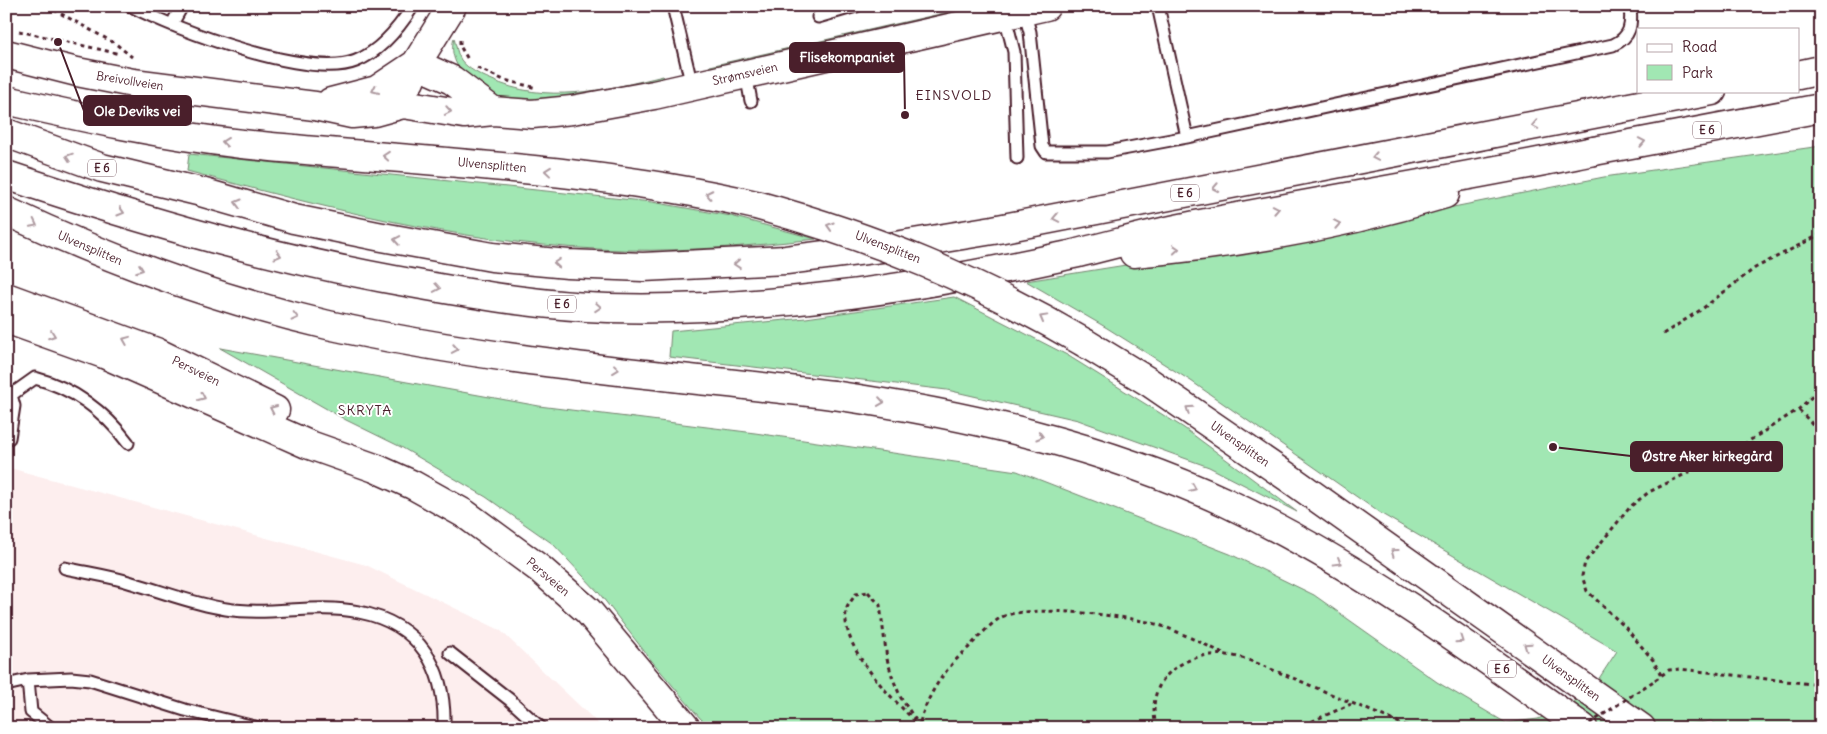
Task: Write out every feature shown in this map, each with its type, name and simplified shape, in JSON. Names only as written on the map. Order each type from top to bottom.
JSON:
[{"type":"main road","points":[[402,104],[416,64],[452,6]]},
{"type":"main road","name":"Strømsveien","points":[[402,104],[464,114],[493,111],[532,114],[572,110],[746,74],[972,19],[1025,11]]},
{"type":"main road","name":"Breivollveien","points":[[11,42],[77,72],[133,83],[315,106],[352,114],[374,112],[402,104]]},
{"type":"main road","name":"Breivollveien","points":[[315,106],[377,90],[416,64]]},
{"type":"main road","points":[[416,64],[452,80],[493,111]]},
{"type":"main road","points":[[1800,75],[1821,70]]},
{"type":"main road","name":"E 6","points":[[6,133],[102,168],[201,192],[294,219],[502,258],[568,264],[643,267],[786,260],[918,242],[1273,177],[1707,92]]},
{"type":"main road","name":"Ulvensplitten","points":[[6,100],[158,133],[259,146],[554,171],[682,189],[756,205],[850,232],[938,266],[1003,297],[1086,343],[1149,382],[1641,728]]},
{"type":"main road","name":"E 6","points":[[6,175],[183,230],[340,270],[488,297],[604,308],[681,308],[789,300],[913,284],[1058,257],[1190,226],[1344,196],[1504,170],[1821,108]]},
{"type":"main road","name":"Ulvensplitten","points":[[6,210],[71,241],[170,280],[235,300],[329,325],[502,356],[833,395],[900,405],[1026,432],[1126,462],[1226,503],[1355,572],[1494,664],[1583,728]]},
{"type":"main road","name":"Persveien","points":[[6,296],[156,352],[308,426],[375,468]]},
{"type":"main road","name":"Persveien","points":[[6,319],[104,354],[307,444],[375,468],[413,485],[465,514],[540,569],[588,611],[686,728]]},
{"type":"lane","points":[[131,6],[172,24],[283,61],[327,66],[355,62],[370,54],[395,31],[413,6]]},
{"type":"lane","points":[[172,24],[182,6]]},
{"type":"lane","points":[[673,6],[692,86]]},
{"type":"lane","points":[[818,17],[856,6]]},
{"type":"lane","points":[[1158,6],[1187,137]]},
{"type":"lane","points":[[1025,11],[1030,32],[1042,146],[1046,152],[1107,152],[1187,137],[1613,45],[1626,38],[1630,30],[1630,6]]},
{"type":"lane","points":[[1017,158],[1014,52],[1025,11]]},
{"type":"lane","points":[[746,74],[751,102]]},
{"type":"lane","points":[[9,438],[14,406],[8,395],[36,378],[56,384],[82,398],[114,425],[128,443]]},
{"type":"lane","points":[[65,568],[131,583],[208,606],[246,612],[307,609],[359,612],[390,623],[417,640],[429,656],[445,710],[444,728]]},
{"type":"lane","points":[[450,653],[510,700],[541,728]]},
{"type":"lane","points":[[6,685],[28,680],[71,678],[90,680],[185,710],[259,728]]},
{"type":"lane","points":[[28,680],[31,712],[50,728]]},
{"type":"path","points":[[11,42],[132,57],[116,44],[47,6]]},
{"type":"path","points":[[1663,334],[1702,309],[1755,268],[1821,234]]},
{"type":"path","points":[[1661,675],[1653,660],[1625,626],[1587,591],[1582,576],[1584,562],[1631,506],[1649,492],[1732,451],[1799,410],[1821,388]]},
{"type":"path","points":[[1799,410],[1821,433]]},
{"type":"path","points":[[868,592],[880,605],[888,659],[893,678],[901,698],[921,726],[877,683],[846,629],[846,608],[856,594],[868,592]]},
{"type":"path","points":[[921,726],[926,702],[935,683],[960,655],[1001,618],[1020,612],[1103,614],[1160,625],[1228,655],[1261,666],[1412,728]]},
{"type":"path","points":[[1156,728],[1153,712],[1154,696],[1162,680],[1178,665],[1198,656],[1228,655]]},
{"type":"path","points":[[1583,728],[1669,670],[1700,670],[1821,685]]},
{"type":"path","points":[[1297,728],[1351,704]]},
{"type":"shaded area","points":[[6,467],[366,565],[500,630],[603,728],[6,728]]},
{"type":"green space","points":[[953,11],[956,13],[707,70],[710,66]]},
{"type":"green space","points":[[454,38],[460,58],[464,63],[478,74],[511,87],[554,93],[598,90],[663,76],[667,81],[579,98],[531,102],[510,101],[493,96],[471,81],[462,72],[454,56]]},
{"type":"green space","points":[[1821,146],[1821,728],[1721,728],[1711,721],[1666,728],[711,728],[700,718],[651,660],[599,593],[553,544],[486,497],[401,447],[346,420],[220,348],[539,406],[755,433],[1017,471],[1230,554],[1314,595],[1437,682],[1506,723],[1538,719],[1570,705],[1596,683],[1617,651],[1380,513],[1191,381],[1107,328],[1026,281],[1313,235],[1604,177]]},
{"type":"green space","points":[[189,154],[652,202],[731,216],[816,239],[734,247],[623,250],[544,245],[493,239],[441,231],[339,210],[187,171]]},
{"type":"green space","points":[[954,297],[1067,355],[1184,428],[1297,512],[1209,467],[1078,420],[947,390],[669,357],[671,331],[806,318]]},
{"type":"place","name":"Ole Deviks vei","points":[[58,42]]},
{"type":"place","name":"Flisekompaniet","points":[[905,115]]},
{"type":"place","name":"Østre Aker kirkegård","points":[[1553,447]]},
{"type":"district","name":"EINSVOLD","points":[[954,95]]},
{"type":"district","name":"SKRYTA","points":[[365,410]]}]
